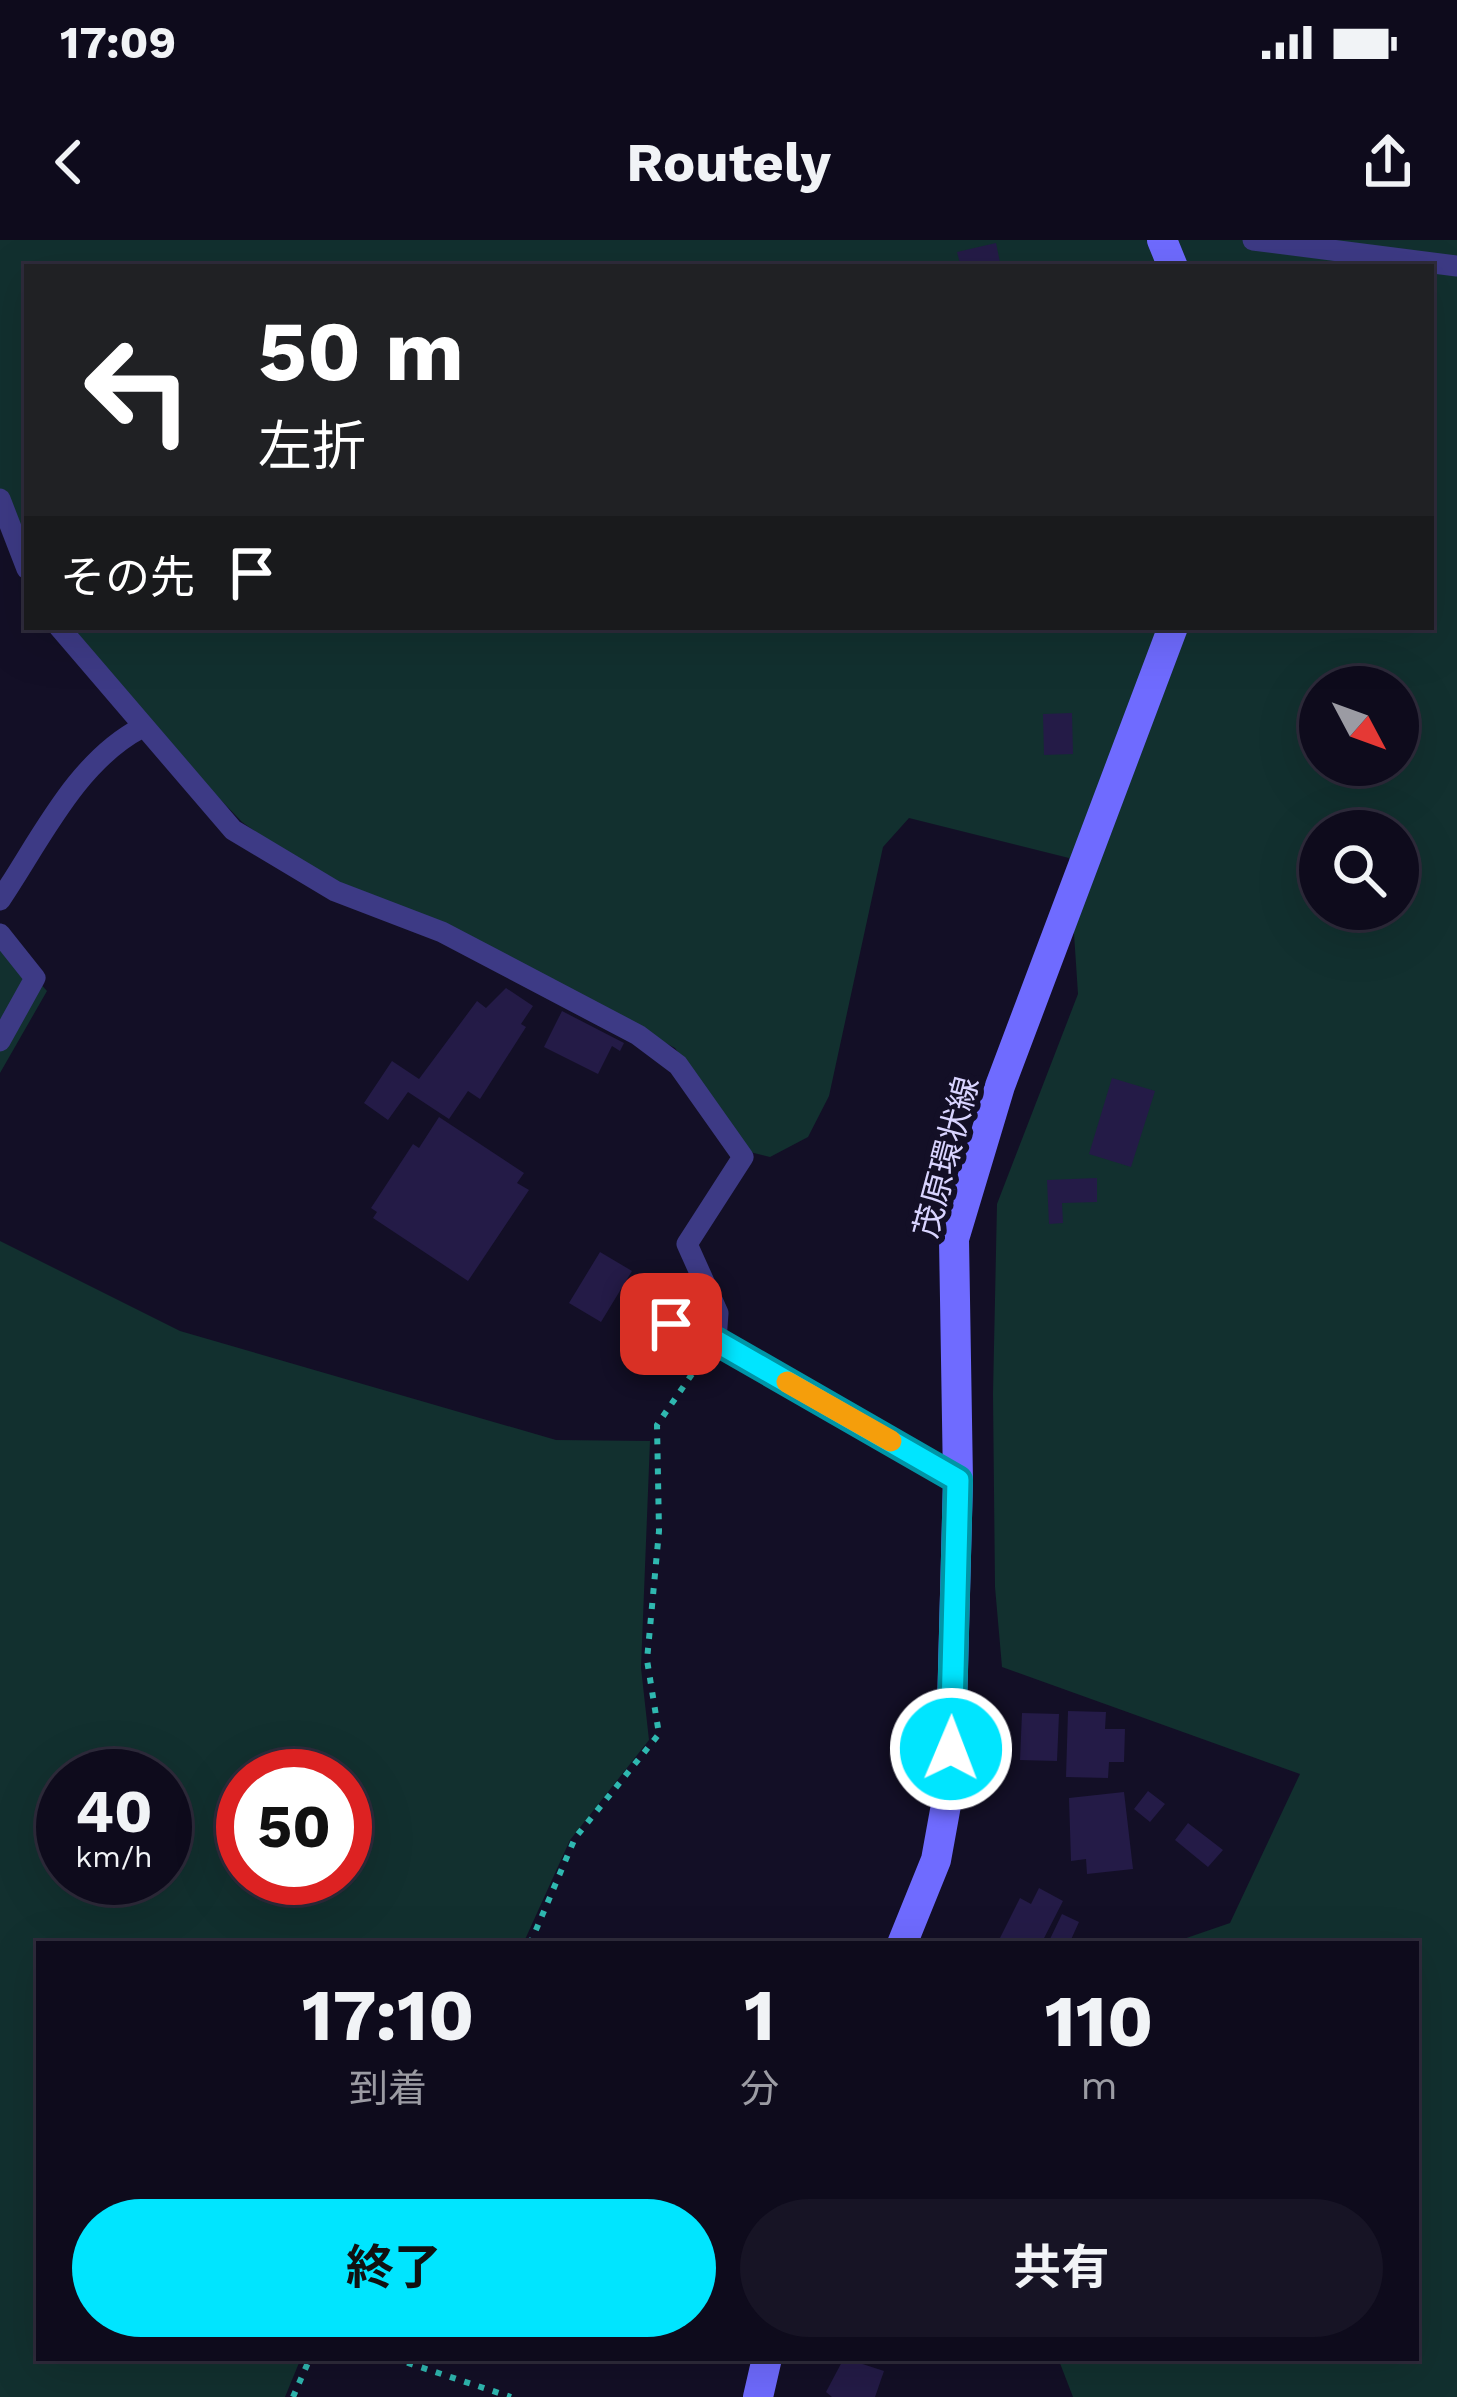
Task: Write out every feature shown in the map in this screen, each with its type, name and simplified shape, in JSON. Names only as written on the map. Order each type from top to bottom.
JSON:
[{"type":"main road","name":"茂原環状線","points":[[903,1941],[937,1860],[950,1783],[958,1480],[954,1239],[1000,1086],[1172,630]]},
{"type":"main road","points":[[758,2397],[766,2361]]},
{"type":"lane","points":[[1253,240],[1457,266]]},
{"type":"lane","points":[[0,499],[24,561]]},
{"type":"lane","points":[[61,630],[233,830],[335,891],[442,932],[618,1024],[678,1065],[742,1157],[687,1244],[718,1313],[716,1341]]},
{"type":"lane","points":[[0,901],[92,765],[111,744],[141,728]]},
{"type":"lane","points":[[0,934],[35,978],[0,1041]]},
{"type":"lane","points":[[671,1324],[716,1341],[958,1480]]},
{"type":"path","points":[[531,1941],[575,1838],[659,1734],[646,1660],[659,1531],[657,1425],[716,1341]]},
{"type":"path","points":[[293,2397],[309,2361]]},
{"type":"path","points":[[402,2361],[511,2397]]},
{"type":"green space","points":[[0,240],[1457,240],[1457,2397],[1073,2397],[1059,2361],[1419,2361],[1419,1941],[1178,1941],[1230,1923],[1300,1774],[1002,1667],[995,1587],[997,1204],[1078,994],[1069,858],[909,818],[883,847],[829,1096],[808,1137],[770,1157],[746,1151],[675,1048],[450,928],[307,869],[242,822],[147,723],[75,630],[1434,630],[1434,264],[24,264],[24,541],[0,510]]},
{"type":"green space","points":[[0,939],[47,991],[0,1073]]},
{"type":"green space","points":[[0,1241],[180,1331],[556,1440],[650,1441],[641,1668],[649,1740],[570,1840],[524,1941],[36,1941],[36,2361],[300,2361],[285,2397],[0,2397]]},
{"type":"building","points":[[996,243],[1000,264],[960,264],[957,252]]},
{"type":"building","points":[[1072,713],[1073,754],[1044,755],[1043,714]]},
{"type":"building","points":[[506,988],[533,1006],[521,1024],[526,1027],[480,1099],[468,1091],[449,1119],[408,1092],[388,1120],[364,1103],[392,1061],[419,1079],[477,1001],[486,1008]]},
{"type":"building","points":[[562,1011],[624,1043],[620,1051],[612,1046],[598,1074],[544,1047]]},
{"type":"building","points":[[1112,1078],[1155,1091],[1131,1167],[1089,1154]]},
{"type":"building","points":[[439,1117],[524,1173],[517,1183],[529,1190],[468,1281],[373,1218],[377,1212],[371,1208],[413,1144],[419,1148]]},
{"type":"building","points":[[1097,1178],[1097,1202],[1062,1203],[1063,1223],[1049,1224],[1047,1180]]},
{"type":"building","points":[[600,1252],[632,1271],[601,1322],[569,1303]]},
{"type":"building","points":[[1068,1711],[1106,1712],[1105,1729],[1125,1729],[1124,1762],[1109,1762],[1108,1778],[1066,1777]]},
{"type":"building","points":[[1022,1713],[1059,1714],[1057,1761],[1020,1760]]},
{"type":"building","points":[[1148,1791],[1165,1804],[1150,1822],[1134,1809]]},
{"type":"building","points":[[1124,1792],[1133,1869],[1087,1874],[1086,1859],[1071,1861],[1069,1798]]},
{"type":"building","points":[[1188,1823],[1223,1850],[1208,1867],[1175,1840]]},
{"type":"building","points":[[1039,1888],[1063,1901],[1043,1941],[998,1941],[1020,1898],[1031,1904]]},
{"type":"building","points":[[1062,1914],[1079,1922],[1070,1941],[1050,1939]]},
{"type":"building","points":[[842,2361],[884,2371],[875,2397],[832,2397],[826,2392]]},
{"type":"slow traffic","points":[[787,1382],[891,1441]]},
{"type":"route","points":[[671,1324],[716,1341],[958,1480],[951,1749]]}]
